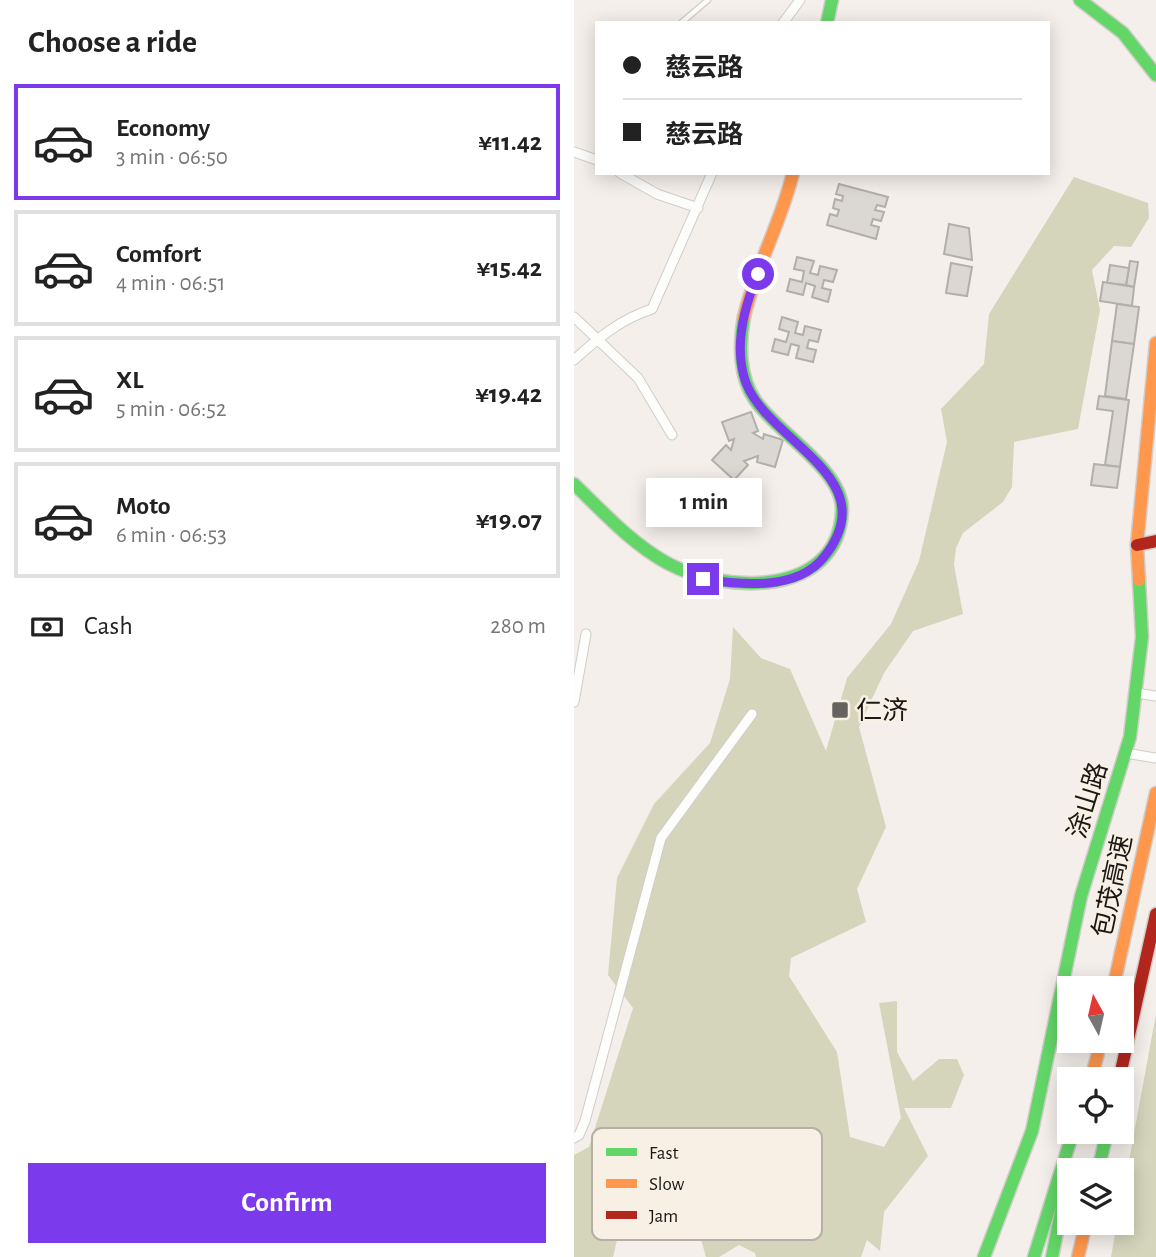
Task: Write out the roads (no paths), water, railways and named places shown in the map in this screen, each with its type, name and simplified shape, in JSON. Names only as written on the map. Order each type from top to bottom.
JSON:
[{"type":"main road","points":[[827,21],[832,0]]},
{"type":"main road","points":[[1080,0],[1107,16],[1140,50],[1156,75]]},
{"type":"main road","points":[[574,484],[640,548],[661,562],[703,579],[748,583],[776,582],[800,576],[821,561],[834,544],[842,505],[837,488],[827,473],[756,402],[746,382],[741,358],[741,329],[749,296],[785,206],[793,175]]},
{"type":"main road","name":"涂山路","points":[[984,1257],[1032,1132],[1081,896],[1125,753],[1136,694],[1142,637],[1137,545],[1156,343]]},
{"type":"main road","points":[[1137,545],[1156,541]]},
{"type":"main road","name":"包茂高速","points":[[1116,976],[1156,795]]},
{"type":"main road","name":"包茂高速","points":[[1122,1067],[1156,914]]},
{"type":"main road","points":[[1034,1257],[1071,1144]]},
{"type":"main road","points":[[1052,1257],[1057,1232]]},
{"type":"main road","points":[[1078,1257],[1085,1235]]},
{"type":"main road","points":[[1084,1257],[1087,1235]]},
{"type":"street","points":[[784,21],[800,0]]},
{"type":"street","points":[[574,152],[595,159]]},
{"type":"street","points":[[624,175],[657,194],[698,208]]},
{"type":"street","points":[[574,360],[598,338],[632,316],[652,309],[711,175]]},
{"type":"street","points":[[574,317],[638,378],[673,435]]},
{"type":"street","points":[[574,702],[586,634]]},
{"type":"street","points":[[1136,694],[1156,696]]},
{"type":"street","points":[[574,1138],[579,1135],[585,1121],[662,838],[752,714]]},
{"type":"street","points":[[1125,753],[1156,758]]},
{"type":"lane","points":[[683,21],[708,0]]},
{"type":"place","name":"仁济","points":[[840,710]]}]
